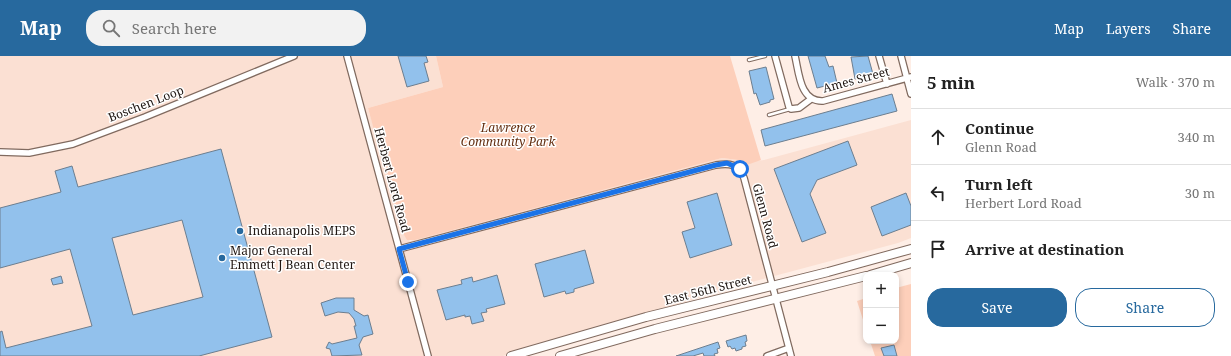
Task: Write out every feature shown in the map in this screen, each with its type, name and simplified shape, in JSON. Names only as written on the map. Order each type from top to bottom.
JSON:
[{"type":"main road","name":"East 56th Street","points":[[512,356],[646,317],[772,286],[911,249]]},
{"type":"main road","points":[[880,272],[911,263]]},
{"type":"main road","name":"East 56th Street","points":[[560,356],[655,329],[776,300],[863,277]]},
{"type":"street","name":"Boschen Loop","points":[[0,152],[29,153],[73,144],[145,117],[294,56]]},
{"type":"street","name":"Herbert Lord Road","points":[[348,56],[428,356]]},
{"type":"street","points":[[775,56],[787,104],[791,109],[800,108],[811,99],[805,92],[795,56]]},
{"type":"street","points":[[879,56],[887,84]]},
{"type":"street","points":[[900,56],[909,77],[911,94]]},
{"type":"street","name":"Ames Street","points":[[811,99],[822,101],[909,77]]},
{"type":"street","name":"Glenn Road","points":[[399,249],[727,163],[736,166],[742,172],[789,348],[789,356]]},
{"type":"street","points":[[767,356],[789,348]]},
{"type":"lane","points":[[749,60],[765,56]]},
{"type":"lane","points":[[769,115],[791,109]]},
{"type":"shaded area","points":[[0,56],[436,56],[443,87],[368,108],[404,235],[410,241],[722,158],[738,160],[742,163],[764,160],[911,120],[911,238],[898,243],[748,283],[503,356],[0,356]]},
{"type":"green space","name":"Lawrence Community Park","points":[[436,56],[730,56],[761,160],[744,166],[738,160],[722,158],[415,240],[407,240],[396,212],[368,108],[443,87]]},
{"type":"green space","points":[[911,284],[911,356],[875,356],[871,344],[899,344],[899,287]]},
{"type":"green space","points":[[863,299],[863,320],[857,301]]},
{"type":"building","points":[[398,56],[426,56],[428,62],[424,63],[429,81],[407,87]]},
{"type":"building","points":[[808,56],[825,56],[829,67],[833,66],[837,83],[817,88]]},
{"type":"building","points":[[868,56],[873,74],[855,79],[851,57]]},
{"type":"building","points":[[766,67],[774,99],[760,105],[756,93],[754,94],[749,71]]},
{"type":"building","points":[[892,94],[897,111],[765,146],[761,130]]},
{"type":"building","points":[[848,141],[857,165],[817,180],[810,194],[826,233],[802,242],[774,169]]},
{"type":"building","name":"Major General Emmett J Bean Center","points":[[221,149],[272,337],[199,356],[0,356],[0,332],[2,331],[6,348],[92,326],[70,249],[0,268],[0,208],[61,192],[55,171],[72,166],[78,187]],"holes":[[[182,220],[203,297],[133,315],[112,238]]]},
{"type":"building","points":[[717,193],[732,245],[690,258],[682,232],[695,228],[687,202]]},
{"type":"building","points":[[906,193],[911,206],[911,225],[882,236],[871,207]]},
{"type":"building","points":[[585,250],[594,283],[574,289],[574,292],[566,294],[565,291],[544,297],[535,264]]},
{"type":"building","points":[[497,275],[505,304],[486,309],[487,312],[481,313],[484,321],[472,324],[470,316],[465,317],[465,315],[446,320],[437,290],[462,284],[461,280],[472,277],[473,282]]},
{"type":"building","points":[[61,276],[63,283],[53,285],[51,279]]},
{"type":"building","points":[[336,298],[354,298],[354,310],[364,316],[368,315],[373,334],[363,337],[359,345],[362,355],[332,356],[330,349],[326,348],[329,342],[332,344],[357,338],[354,319],[349,313],[338,312],[325,316],[321,303]]},
{"type":"building","points":[[746,335],[746,346],[742,347],[742,349],[736,351],[735,348],[732,349],[730,346],[728,347],[726,341]]},
{"type":"building","points":[[718,342],[720,348],[717,349],[718,353],[714,354],[715,356],[704,356],[703,353],[693,356],[676,356]]},
{"type":"building","points":[[894,345],[897,356],[884,356],[881,348]]},
{"type":"place","name":"Indianapolis MEPS","points":[[240,231]]},
{"type":"place","name":"Major General Emmett J Bean Center","points":[[222,258]]},
{"type":"route","points":[[408,282],[399,249],[716,165],[727,163],[740,169]]}]
